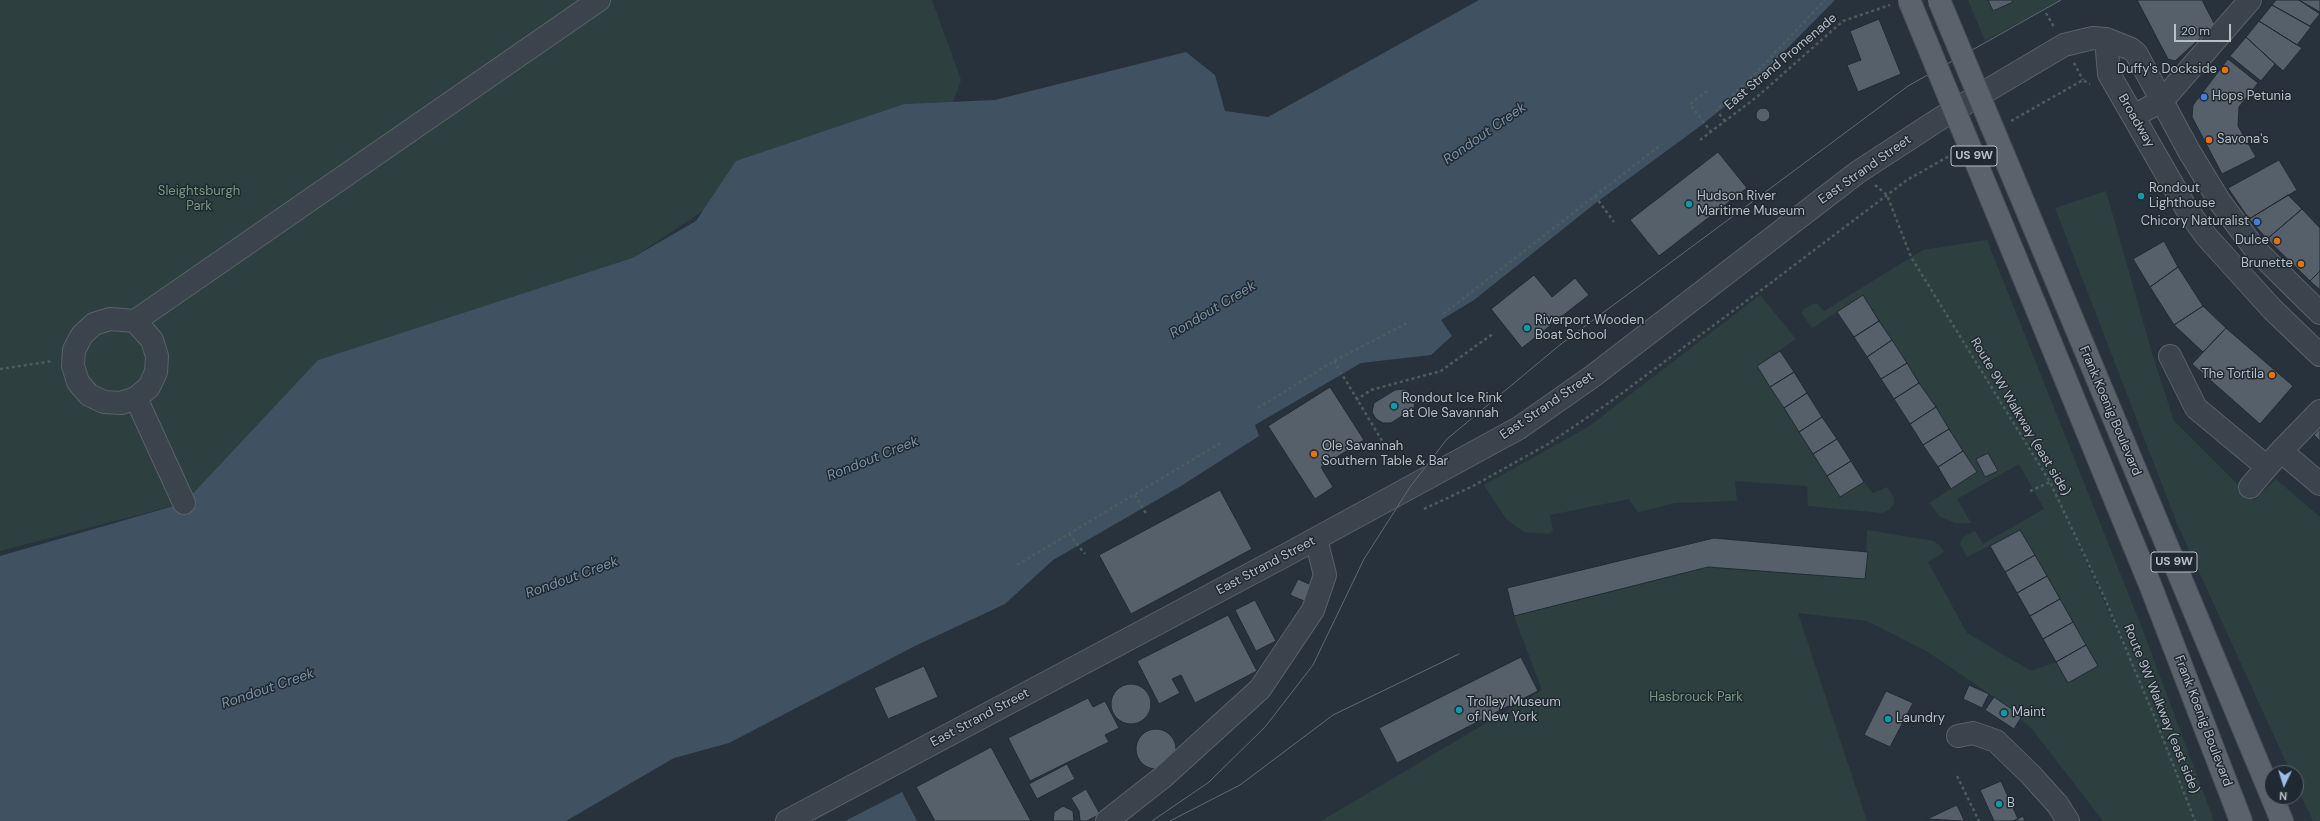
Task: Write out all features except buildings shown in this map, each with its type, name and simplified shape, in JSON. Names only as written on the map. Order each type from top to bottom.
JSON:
[{"type":"main road","name":"Frank Koenig Boulevard","points":[[1939,0],[2282,821]]},
{"type":"main road","name":"Frank Koenig Boulevard","points":[[1902,1],[2038,312],[2148,580],[2241,821]]},
{"type":"street","points":[[135,321],[152,340],[157,356],[156,372],[149,387],[136,398],[121,403],[104,402],[89,395],[78,382],[73,366],[74,350],[82,335],[94,324],[110,319],[135,321],[599,0]]},
{"type":"street","points":[[2133,116],[2162,101],[2250,0]]},
{"type":"street","name":"East Strand Street","points":[[787,821],[1316,539],[1519,428],[1593,376],[1858,172],[1940,118],[2064,45],[2093,38],[2106,40]]},
{"type":"street","points":[[2106,40],[2131,49],[2136,53],[2220,202],[2255,249],[2320,313]]},
{"type":"street","name":"Broadway","points":[[2106,40],[2109,74],[2186,208],[2206,236],[2273,310],[2320,355]]},
{"type":"street","points":[[2170,356],[2196,408],[2274,459],[2320,484]]},
{"type":"street","points":[[136,398],[184,503]]},
{"type":"street","points":[[2250,487],[2274,459],[2320,411]]},
{"type":"street","points":[[1107,821],[1163,777],[1260,689],[1313,610],[1325,574],[1316,539]]},
{"type":"street","points":[[1958,736],[1973,733],[1996,741],[2032,775],[2058,805],[2068,821]]},
{"type":"path","points":[[1725,121],[1716,110],[1755,74],[1825,0]]},
{"type":"path","name":"East Strand Promenade","points":[[1700,140],[1758,96],[1843,21],[1902,1]]},
{"type":"path","points":[[2009,122],[2083,80],[2096,86]]},
{"type":"path","points":[[1707,91],[1690,104],[1711,132]]},
{"type":"path","points":[[1443,314],[1662,144]]},
{"type":"path","points":[[1424,509],[1472,486],[1554,440],[1768,285],[1907,180],[1955,153]]},
{"type":"path","points":[[1858,172],[1887,195]]},
{"type":"path","name":"Route 9W Walkway (east side)","points":[[1887,195],[1911,257],[2050,482],[2102,594],[2155,718],[2195,821]]},
{"type":"path","points":[[1595,196],[1614,222]]},
{"type":"path","points":[[1258,408],[1334,361],[1409,322]]},
{"type":"path","points":[[1356,400],[1371,390],[1442,371],[1494,333]]},
{"type":"path","points":[[0,369],[74,358]]},
{"type":"path","points":[[1334,361],[1356,400],[1387,449]]},
{"type":"path","points":[[1017,565],[1222,442]]},
{"type":"path","points":[[2030,491],[2050,482]]},
{"type":"path","points":[[1135,495],[1147,515]]},
{"type":"path","points":[[1069,534],[1085,554]]},
{"type":"path","points":[[1957,776],[1979,821]]},
{"type":"green space","name":"Sleightsburgh Park","points":[[0,0],[932,0],[961,80],[953,102],[904,104],[737,161],[703,211],[632,258],[318,360],[184,503],[0,551]]},
{"type":"green space","points":[[1968,0],[2061,0],[1985,41]]},
{"type":"green space","points":[[2106,191],[2152,353],[2174,421],[2254,501],[2276,479],[2320,517],[2320,821],[2313,821],[2304,802],[2304,765],[2287,765],[2178,526],[2055,208]]},
{"type":"green space","name":"Hasbrouck Park","points":[[1987,240],[2140,623],[2214,821],[2103,821],[2032,729],[2000,701],[1928,652],[1867,621],[1798,613],[1867,821],[1321,821],[1542,690],[1514,616],[1708,567],[1865,578],[1867,530],[1934,541],[1940,546],[1944,552],[1928,562],[1967,633],[2031,671],[2056,662],[2068,683],[2098,666],[2020,530],[1967,557],[1960,544],[1963,537],[1975,531],[1983,544],[2044,509],[2019,464],[1957,499],[1971,523],[1955,523],[1940,517],[1929,503],[1977,472],[1863,295],[1812,328],[1802,314],[1804,309],[1813,304],[1817,304],[1824,311],[1923,250]],"holes":[[[1989,453],[1998,471],[1976,459]],[[2062,509],[2105,599],[2130,659]]]},
{"type":"green space","points":[[1760,295],[1796,339],[1757,366],[1840,497],[1864,482],[1873,493],[1887,487],[1894,498],[1894,504],[1889,510],[1882,513],[1808,506],[1807,486],[1735,481],[1737,501],[1675,503],[1638,512],[1629,499],[1550,515],[1553,530],[1550,534],[1524,532],[1507,520],[1484,485],[1588,427]]},
{"type":"water","name":"Rondout Creek","points":[[1479,0],[1835,0],[1749,87],[1699,127],[1597,202],[1474,300],[1441,320],[1452,336],[1431,355],[1361,363],[1255,425],[1259,436],[1181,486],[1053,560],[1005,604],[915,646],[729,743],[674,758],[566,821],[0,821],[0,556],[184,503],[318,360],[632,258],[696,221],[736,161],[904,104],[995,100],[1186,52],[1215,75],[1225,111],[1268,117]]},
{"type":"water","points":[[902,792],[917,821],[845,821]]},
{"type":"tram line","points":[[1152,821],[1209,782],[1265,727],[1313,665],[1364,559],[1410,487],[1447,439],[1561,344],[1908,86],[2061,0]]},
{"type":"tram line","points":[[1170,821],[1240,785],[1333,715],[1459,654]]},
{"type":"place","name":"Duffy's Dockside","points":[[2225,70]]},
{"type":"place","name":"Hops Petunia","points":[[2204,97]]},
{"type":"place","name":"Savona's","points":[[2209,140]]},
{"type":"place","name":"Rondout Lighthouse","points":[[2141,196]]},
{"type":"place","name":"Hudson River Maritime Museum","points":[[1689,204]]},
{"type":"place","name":"Chicory Naturalist","points":[[2257,222]]},
{"type":"place","name":"Dulce","points":[[2277,241]]},
{"type":"place","name":"Brunette","points":[[2301,264]]},
{"type":"place","name":"Riverport Wooden Boat School","points":[[1527,328]]},
{"type":"place","name":"The Tortila","points":[[2272,375]]},
{"type":"place","name":"Rondout Ice Rink at Ole Savannah","points":[[1394,406]]},
{"type":"place","name":"Ole Savannah Southern Table & Bar","points":[[1314,454]]},
{"type":"place","name":"Trolley Museum of New York","points":[[1459,710]]},
{"type":"place","name":"Maint","points":[[2004,713]]},
{"type":"place","name":"Laundry","points":[[1888,719]]},
{"type":"place","name":"B","points":[[1999,804]]}]
